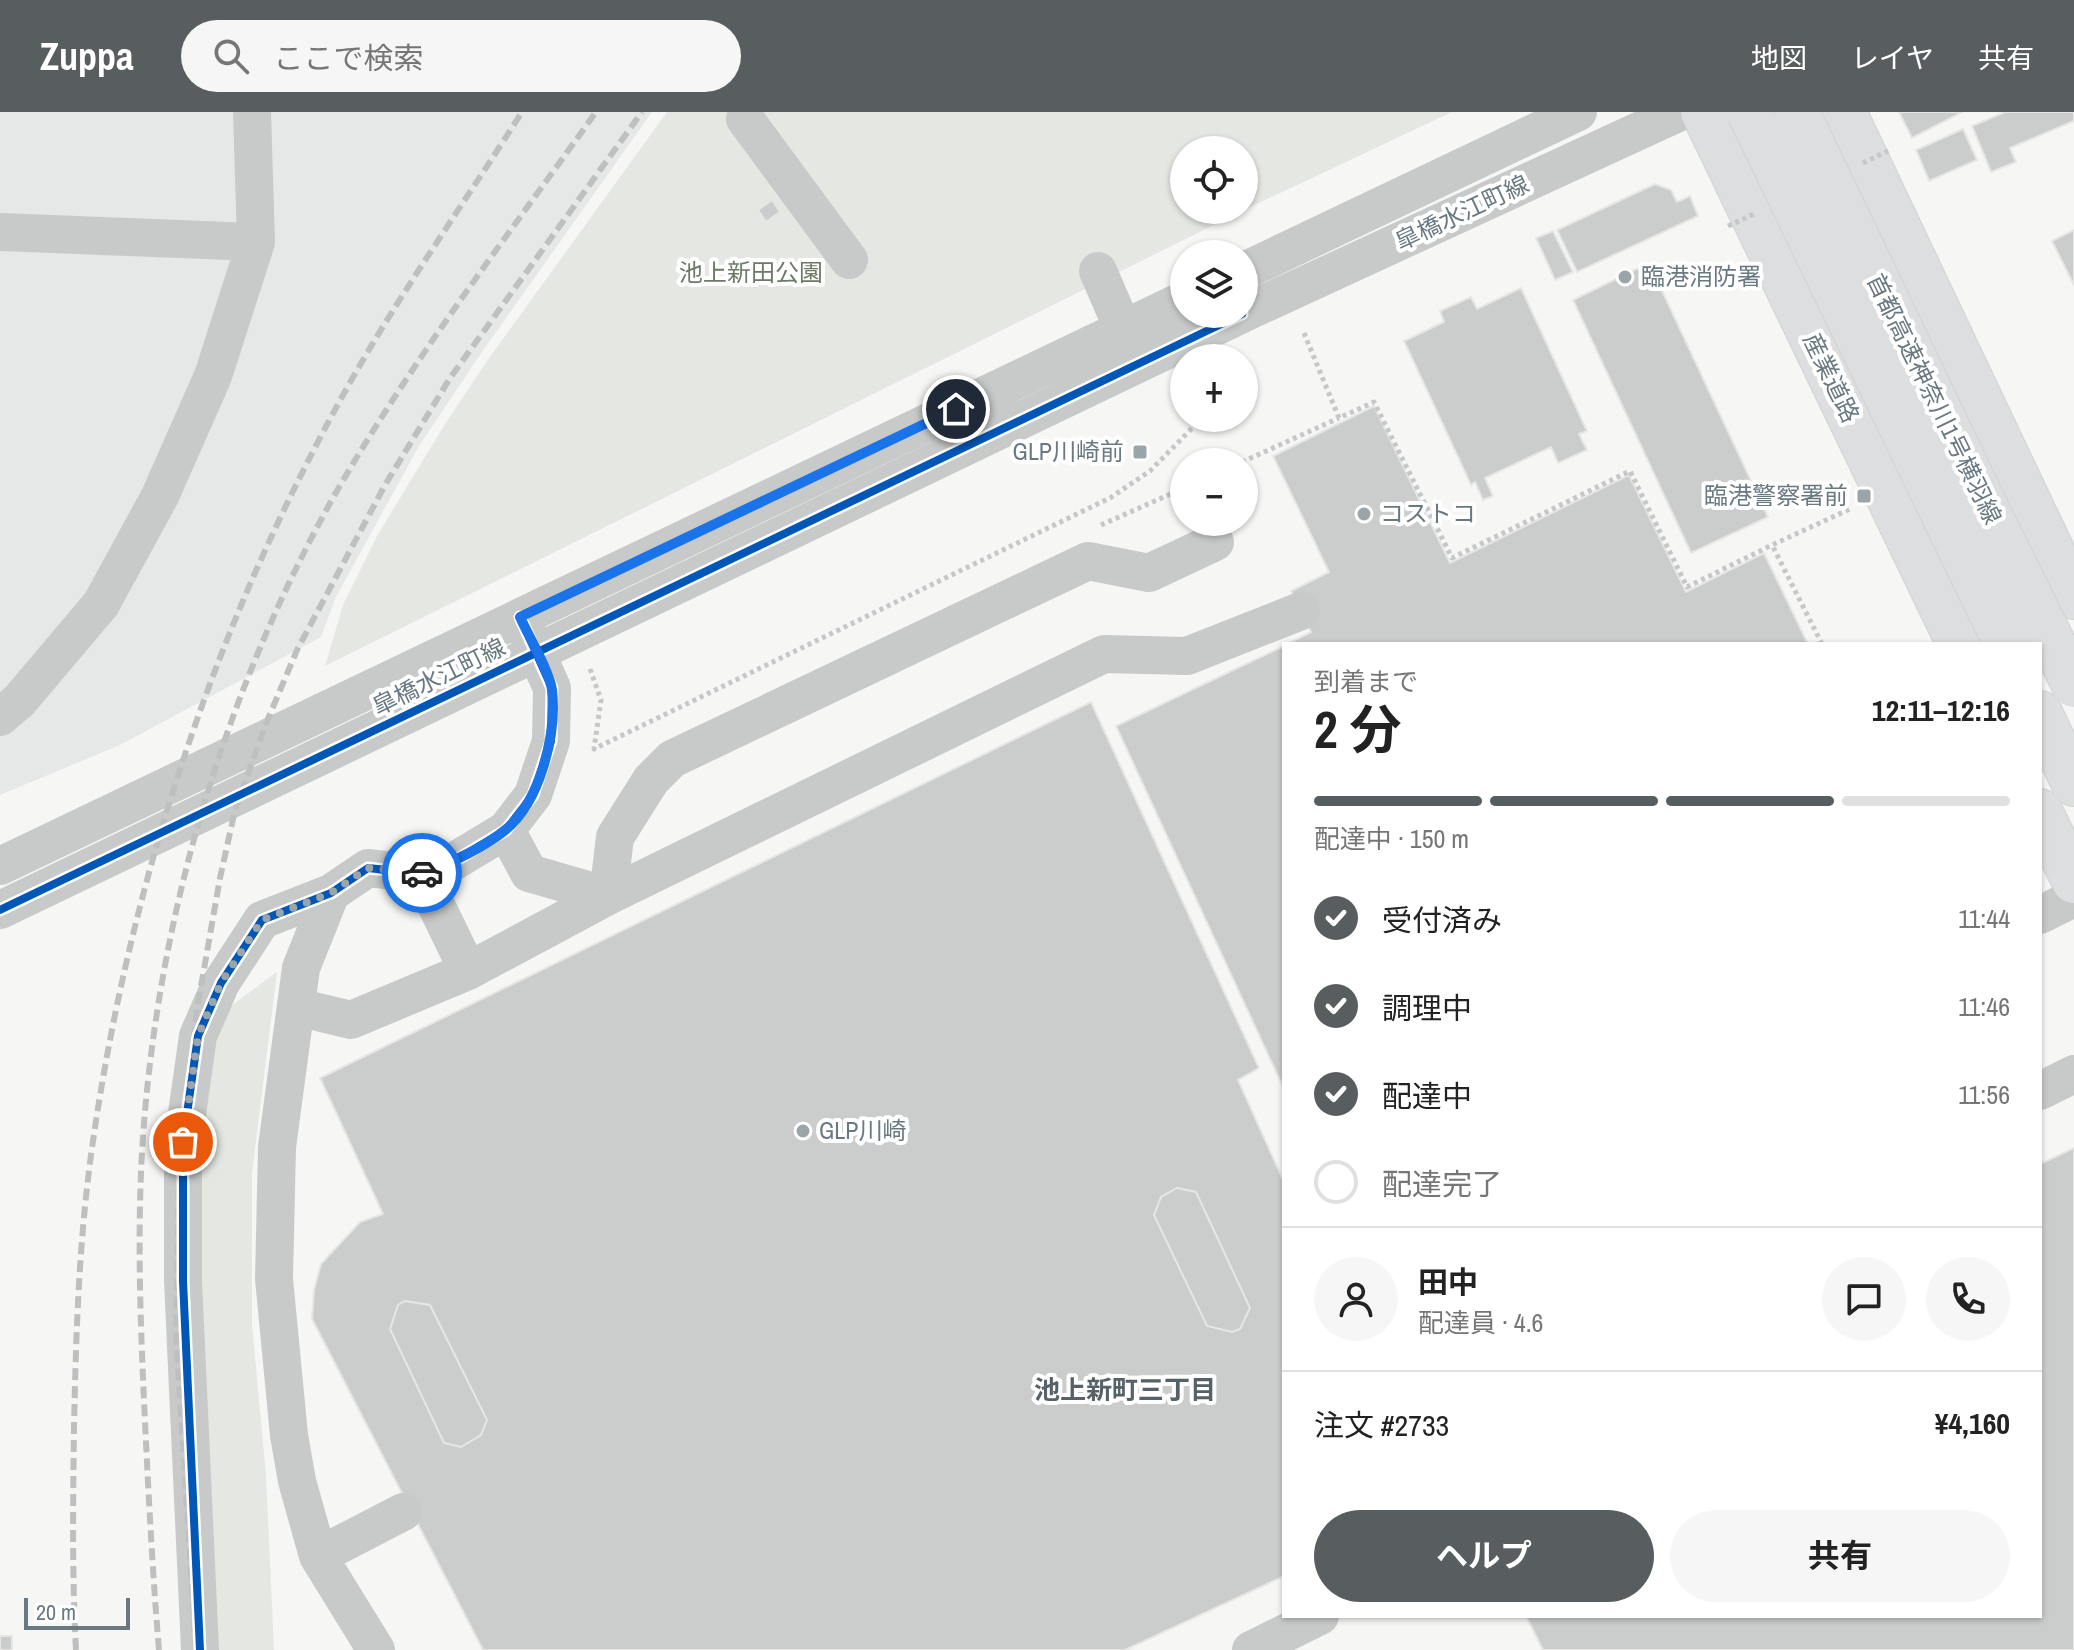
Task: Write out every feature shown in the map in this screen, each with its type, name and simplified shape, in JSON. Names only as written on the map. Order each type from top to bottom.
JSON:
[{"type":"main road","name":"産業道路","points":[[1703,112],[1958,642]]},
{"type":"main road","name":"首都高速神奈川1号横羽線","points":[[1749,112],[2005,642]]},
{"type":"main road","name":"首都高速神奈川1号横羽線","points":[[1797,112],[2074,685]]},
{"type":"main road","points":[[1844,112],[2074,597]]},
{"type":"main road","points":[[2042,717],[2074,784]]},
{"type":"main road","points":[[2042,815],[2074,881]]},
{"type":"street","points":[[0,717],[19,701],[101,604],[160,496],[213,376],[256,242],[252,112]]},
{"type":"street","name":"皐橋水江町線","points":[[1258,264],[1578,112]]},
{"type":"street","name":"皐橋水江町線","points":[[1258,307],[1680,112]]},
{"type":"street","points":[[745,119],[849,260]]},
{"type":"street","points":[[0,232],[256,242]]},
{"type":"street","points":[[1098,271],[1123,329]]},
{"type":"street","name":"皐橋水江町線","points":[[0,866],[1170,307]]},
{"type":"street","name":"皐橋水江町線","points":[[0,910],[1214,328]]},
{"type":"street","points":[[608,896],[615,837],[651,780],[672,759],[1088,561],[1149,573],[1215,542]]},
{"type":"street","points":[[297,1007],[351,1020],[468,971],[608,896],[1104,654],[1187,656],[1301,611]]},
{"type":"street","points":[[200,1650],[183,1281],[183,1142],[198,1036],[221,983],[262,920],[331,893],[368,868],[421,874],[453,862],[506,830],[533,795],[551,741],[552,688],[520,617]]},
{"type":"street","points":[[506,830],[529,873],[608,896]]},
{"type":"street","points":[[421,874],[468,971]]},
{"type":"street","points":[[331,893],[301,968],[277,1147],[274,1279],[289,1435],[297,1481],[318,1556],[376,1650]]},
{"type":"street","points":[[2042,914],[2074,898]]},
{"type":"street","points":[[2042,1090],[2074,1074]]},
{"type":"street","points":[[318,1556],[403,1512]]},
{"type":"street","points":[[1251,1650],[1316,1618]]},
{"type":"path","points":[[1304,333],[1339,418]]},
{"type":"path","points":[[1258,455],[1374,402],[1452,558],[1630,471],[1687,587],[1858,506]]},
{"type":"path","points":[[590,669],[601,700],[594,749],[1110,498],[1150,471],[1188,432]]},
{"type":"path","points":[[1772,545],[1821,642]]},
{"type":"shaded area","points":[[0,112],[652,112],[419,446],[336,597],[321,637],[120,745],[0,795]]},
{"type":"green space","name":"池上新田公園","points":[[667,112],[1452,112],[1258,203],[1258,136],[1170,136],[1170,224],[1216,224],[1184,240],[1170,240],[1170,247],[325,666],[343,605],[377,536],[487,361]]},
{"type":"green space","points":[[277,972],[252,1173],[252,1325],[266,1475],[274,1650],[215,1650],[194,1291],[199,1154],[211,1021]]},
{"type":"building","points":[[1899,112],[1962,112],[1912,138]]},
{"type":"building","points":[[2005,112],[2074,112],[2074,121],[2010,148],[2016,162],[1991,172],[1972,126]]},
{"type":"building","points":[[1963,129],[1977,160],[1929,181],[1916,150]]},
{"type":"building","points":[[1655,184],[1671,190],[1677,202],[1690,196],[1698,216],[1577,272],[1557,230]]},
{"type":"building","points":[[772,200],[780,212],[766,222],[758,210]]},
{"type":"building","points":[[2074,230],[2074,285],[2052,241]]},
{"type":"building","points":[[1553,231],[1573,272],[1555,280],[1536,238]]},
{"type":"building","points":[[1649,263],[1768,517],[1691,553],[1573,300]]},
{"type":"building","points":[[1521,288],[1587,431],[1579,434],[1587,450],[1558,463],[1551,447],[1485,478],[1493,496],[1483,500],[1475,482],[1471,485],[1404,341],[1444,322],[1440,311],[1471,297],[1477,309]]},
{"type":"building","name":"コストコ","points":[[1374,406],[1450,563],[1629,475],[1686,592],[1764,553],[1807,642],[1291,642],[1311,632],[1291,591],[1329,572],[1273,456]]},
{"type":"building","points":[[1282,647],[1282,1085],[1116,726]]},
{"type":"building","name":"GLP川崎","points":[[1091,702],[1259,1068],[1238,1080],[1282,1178],[1282,1577],[1125,1650],[483,1650],[312,1319],[314,1290],[321,1264],[360,1222],[383,1214],[320,1078]]},
{"type":"building","points":[[2074,1148],[2074,1650],[1543,1650],[1527,1618],[2042,1618],[2042,1163]]},
{"type":"building","points":[[1177,1188],[1196,1192],[1250,1308],[1240,1329],[1232,1332],[1207,1326],[1154,1215],[1161,1197]]},
{"type":"building","points":[[405,1301],[430,1305],[487,1420],[481,1435],[461,1447],[444,1443],[390,1329],[398,1305]]},
{"type":"building","points":[[0,1636],[12,1636],[12,1650],[0,1650]]},
{"type":"railway","points":[[76,1650],[74,1428],[84,1212],[104,1070],[152,860],[221,655],[293,491],[379,333],[522,112]]},
{"type":"railway","points":[[159,1650],[141,1335],[141,1169],[151,1052],[164,969],[204,806],[260,647],[295,570],[334,496],[427,348],[596,112]]},
{"type":"railway","points":[[196,1650],[176,1336],[179,1174],[197,1009],[235,810],[297,650],[385,485],[450,378],[642,112]]},
{"type":"cycle path","points":[[0,910],[1213,328]]},
{"type":"cycle path","points":[[200,1650],[183,1281],[183,1142],[198,1036],[221,983],[262,920],[331,893],[368,868],[421,874],[453,862],[506,830],[533,795],[551,741],[552,688],[520,617]]},
{"type":"way so far","points":[[183,1142],[198,1036],[221,983],[262,920],[331,893],[368,868],[422,873]]},
{"type":"place","name":"臨港消防署","points":[[1625,277]]},
{"type":"place","name":"GLP川崎前","points":[[1140,452]]},
{"type":"place","name":"臨港警察署前","points":[[1864,496]]},
{"type":"place","name":"コストコ","points":[[1364,514]]},
{"type":"place","name":"GLP川崎","points":[[803,1131]]},
{"type":"district","name":"池上新町三丁目","points":[[1125,1390]]},
{"type":"route","points":[[422,873],[453,862],[506,830],[533,795],[551,741],[552,688],[520,617],[956,409]]}]
